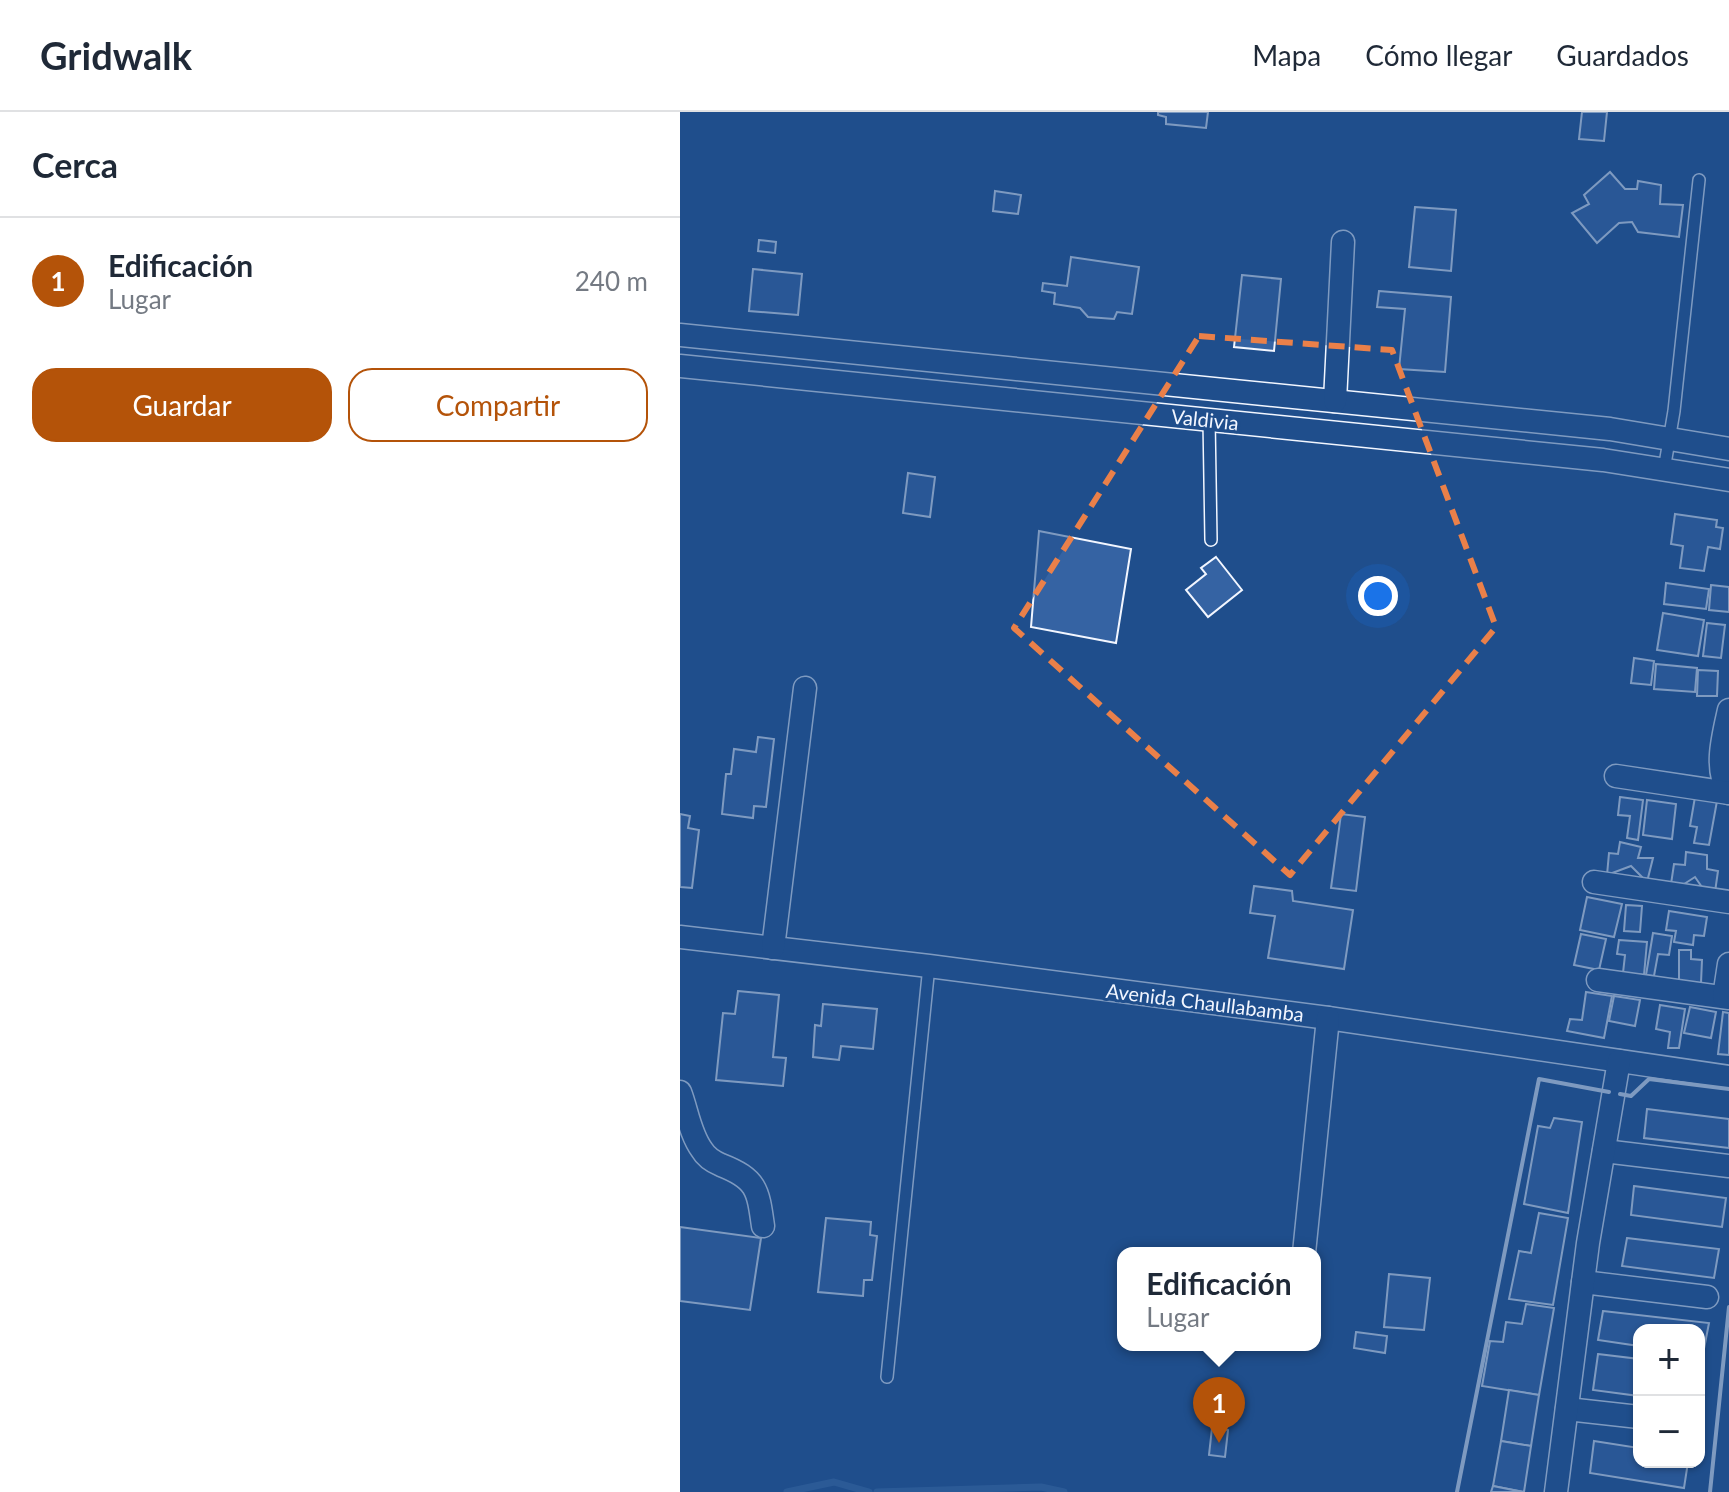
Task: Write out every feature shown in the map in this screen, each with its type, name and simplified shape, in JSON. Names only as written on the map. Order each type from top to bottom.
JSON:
[{"type":"street","points":[[1335,401],[1343,242]]},
{"type":"street","name":"Valdivia","points":[[680,335],[1610,429],[1729,449]]},
{"type":"street","name":"Valdivia","points":[[680,366],[1603,460],[1729,480]]},
{"type":"street","points":[[1190,387],[1199,418]]},
{"type":"street","points":[[773,948],[805,688]]},
{"type":"street","points":[[1729,710],[1721,766],[1722,781],[1729,793]]},
{"type":"street","points":[[1616,776],[1729,793]]},
{"type":"street","points":[[1594,882],[1729,902]]},
{"type":"street","name":"Avenida Chaullabamba","points":[[680,937],[1328,1018],[1729,1077]]},
{"type":"street","points":[[1598,980],[1727,997],[1729,964]]},
{"type":"street","points":[[1305,1247],[1328,1018]]},
{"type":"street","points":[[1556,1492],[1583,1282],[1619,1061]]},
{"type":"street","points":[[680,1092],[702,1151],[713,1161],[740,1172],[754,1185],[759,1196],[763,1226]]},
{"type":"street","points":[[1604,1151],[1729,1166]]},
{"type":"street","points":[[1583,1282],[1707,1297]]},
{"type":"street","points":[[1567,1409],[1633,1416]]},
{"type":"lane","points":[[1664,470],[1699,180]]},
{"type":"lane","points":[[1199,418],[1211,540]]},
{"type":"lane","points":[[887,1377],[929,966]]},
{"type":"highlighted area","points":[[1199,336],[1392,350],[1496,627],[1290,875],[1014,628]]},
{"type":"building","points":[[1158,112],[1208,112],[1206,128],[1166,124],[1166,117],[1158,115]]},
{"type":"building","points":[[1582,112],[1607,112],[1604,141],[1579,139]]},
{"type":"building","points":[[1610,172],[1625,189],[1637,189],[1638,181],[1661,185],[1660,204],[1683,205],[1679,237],[1638,232],[1632,222],[1619,223],[1597,243],[1572,213],[1589,204],[1584,195]]},
{"type":"building","points":[[995,191],[1021,195],[1018,214],[993,211]]},
{"type":"building","points":[[1415,207],[1456,210],[1451,271],[1409,267]]},
{"type":"building","points":[[759,240],[776,242],[775,253],[758,251]]},
{"type":"building","points":[[1071,257],[1139,267],[1132,314],[1117,312],[1114,319],[1088,317],[1080,308],[1054,304],[1055,293],[1042,291],[1043,283],[1067,286]]},
{"type":"building","points":[[753,269],[802,274],[798,315],[749,311]]},
{"type":"building","points":[[1242,275],[1281,279],[1274,351],[1234,347]]},
{"type":"building","points":[[1379,291],[1451,297],[1445,372],[1399,369],[1405,309],[1377,307]]},
{"type":"building","points":[[908,473],[935,477],[930,517],[903,513]]},
{"type":"building","points":[[1675,514],[1717,520],[1716,527],[1723,528],[1720,549],[1708,547],[1704,571],[1680,568],[1683,546],[1671,544]]},
{"type":"building","points":[[1039,531],[1131,549],[1116,643],[1031,627]]},
{"type":"building","points":[[1216,557],[1242,590],[1208,617],[1186,590],[1206,574],[1201,568]]},
{"type":"building","points":[[1666,583],[1709,589],[1706,609],[1664,604]]},
{"type":"building","points":[[1711,585],[1729,587],[1729,612],[1709,610]]},
{"type":"building","points":[[1663,613],[1704,620],[1698,656],[1657,650]]},
{"type":"building","points":[[1707,623],[1725,625],[1721,658],[1703,656]]},
{"type":"building","points":[[1634,658],[1654,661],[1651,685],[1631,683]]},
{"type":"building","points":[[1656,664],[1697,668],[1695,692],[1654,689]]},
{"type":"building","points":[[1698,670],[1718,671],[1717,696],[1697,696]]},
{"type":"building","points":[[758,737],[774,739],[766,807],[754,806],[753,818],[722,814],[726,774],[731,774],[734,749],[756,752]]},
{"type":"building","points":[[1620,797],[1643,800],[1638,840],[1627,838],[1630,816],[1618,815]]},
{"type":"building","points":[[1695,797],[1717,801],[1709,845],[1694,843],[1697,827],[1690,826]]},
{"type":"building","points":[[1647,800],[1676,804],[1672,839],[1643,835]]},
{"type":"building","points":[[680,814],[690,816],[688,828],[699,830],[692,888],[680,887]]},
{"type":"building","points":[[1341,814],[1365,817],[1356,891],[1331,888]]},
{"type":"building","points":[[1620,842],[1641,847],[1638,858],[1653,858],[1647,882],[1631,866],[1607,875],[1609,853],[1618,854]]},
{"type":"building","points":[[1686,852],[1707,855],[1707,869],[1718,871],[1715,892],[1704,890],[1695,877],[1681,886],[1671,884],[1674,864],[1685,865]]},
{"type":"building","points":[[1254,886],[1292,891],[1293,901],[1353,910],[1344,969],[1268,958],[1275,916],[1250,913]]},
{"type":"building","points":[[1587,897],[1622,904],[1614,937],[1580,930]]},
{"type":"building","points":[[1626,905],[1642,906],[1640,932],[1624,931]]},
{"type":"building","points":[[1669,911],[1707,917],[1704,936],[1694,935],[1693,945],[1674,942],[1676,931],[1666,930]]},
{"type":"building","points":[[1653,933],[1672,936],[1669,955],[1658,954],[1654,976],[1646,975]]},
{"type":"building","points":[[1581,934],[1606,939],[1599,970],[1574,965]]},
{"type":"building","points":[[1619,940],[1647,942],[1644,975],[1623,973],[1625,955],[1617,954]]},
{"type":"building","points":[[1679,950],[1691,950],[1691,959],[1702,960],[1701,983],[1679,983]]},
{"type":"building","points":[[738,991],[779,995],[773,1057],[786,1058],[783,1086],[716,1080],[723,1013],[735,1014]]},
{"type":"building","points":[[1586,992],[1612,996],[1604,1038],[1567,1031],[1570,1019],[1582,1020]]},
{"type":"building","points":[[1614,996],[1640,1000],[1635,1026],[1609,1021]]},
{"type":"building","points":[[823,1004],[877,1009],[873,1049],[841,1046],[839,1060],[813,1057],[815,1025],[821,1026]]},
{"type":"building","points":[[1660,1005],[1685,1009],[1679,1048],[1668,1048],[1670,1032],[1656,1029]]},
{"type":"building","points":[[1690,1007],[1716,1012],[1711,1038],[1684,1033]]},
{"type":"building","points":[[1723,1012],[1729,1013],[1729,1055],[1718,1054]]},
{"type":"building","points":[[1647,1109],[1729,1119],[1729,1148],[1644,1138]]},
{"type":"building","points":[[1554,1118],[1582,1122],[1568,1213],[1524,1204],[1538,1126],[1550,1128]]},
{"type":"building","points":[[1634,1186],[1726,1198],[1722,1227],[1631,1215]]},
{"type":"building","points":[[1539,1213],[1568,1218],[1553,1305],[1509,1299],[1519,1251],[1531,1253]]},
{"type":"building","points":[[826,1218],[871,1222],[870,1235],[877,1236],[872,1280],[864,1280],[863,1296],[818,1292]]},
{"type":"building","points":[[680,1227],[761,1238],[750,1310],[680,1301]]},
{"type":"building","points":[[1627,1238],[1719,1249],[1714,1278],[1622,1266]]},
{"type":"building","points":[[1389,1274],[1430,1278],[1424,1330],[1384,1327]]},
{"type":"building","points":[[1526,1304],[1554,1308],[1539,1395],[1482,1386],[1490,1341],[1503,1342],[1506,1322],[1522,1324]]},
{"type":"building","points":[[1603,1311],[1709,1323],[1705,1344],[1705,1324],[1633,1324],[1633,1345],[1598,1340]]},
{"type":"building","points":[[1356,1332],[1387,1336],[1385,1353],[1354,1348]]},
{"type":"building","points":[[1598,1354],[1633,1358],[1633,1395],[1593,1390]]},
{"type":"building","points":[[1509,1390],[1539,1395],[1531,1446],[1501,1441]]},
{"type":"building","points":[[1212,1428],[1228,1430],[1225,1457],[1209,1455]]},
{"type":"building","points":[[1501,1441],[1531,1446],[1524,1492],[1493,1486]]},
{"type":"building","points":[[1594,1441],[1633,1447],[1633,1468],[1687,1468],[1684,1488],[1590,1473]]},
{"type":"building","points":[[1493,1486],[1523,1492],[1491,1492]]},
{"type":"waterway","points":[[787,1492],[834,1482],[869,1492]]},
{"type":"waterway","points":[[877,1492],[1041,1487],[1064,1492]]},
{"type":"wall","points":[[1457,1492],[1539,1079],[1609,1092]]},
{"type":"wall","points":[[1620,1094],[1631,1096],[1649,1079],[1729,1089]]},
{"type":"wall","points":[[1710,1492],[1729,1307]]},
{"type":"place","name":"Edificación","points":[[1219,1443]]}]
